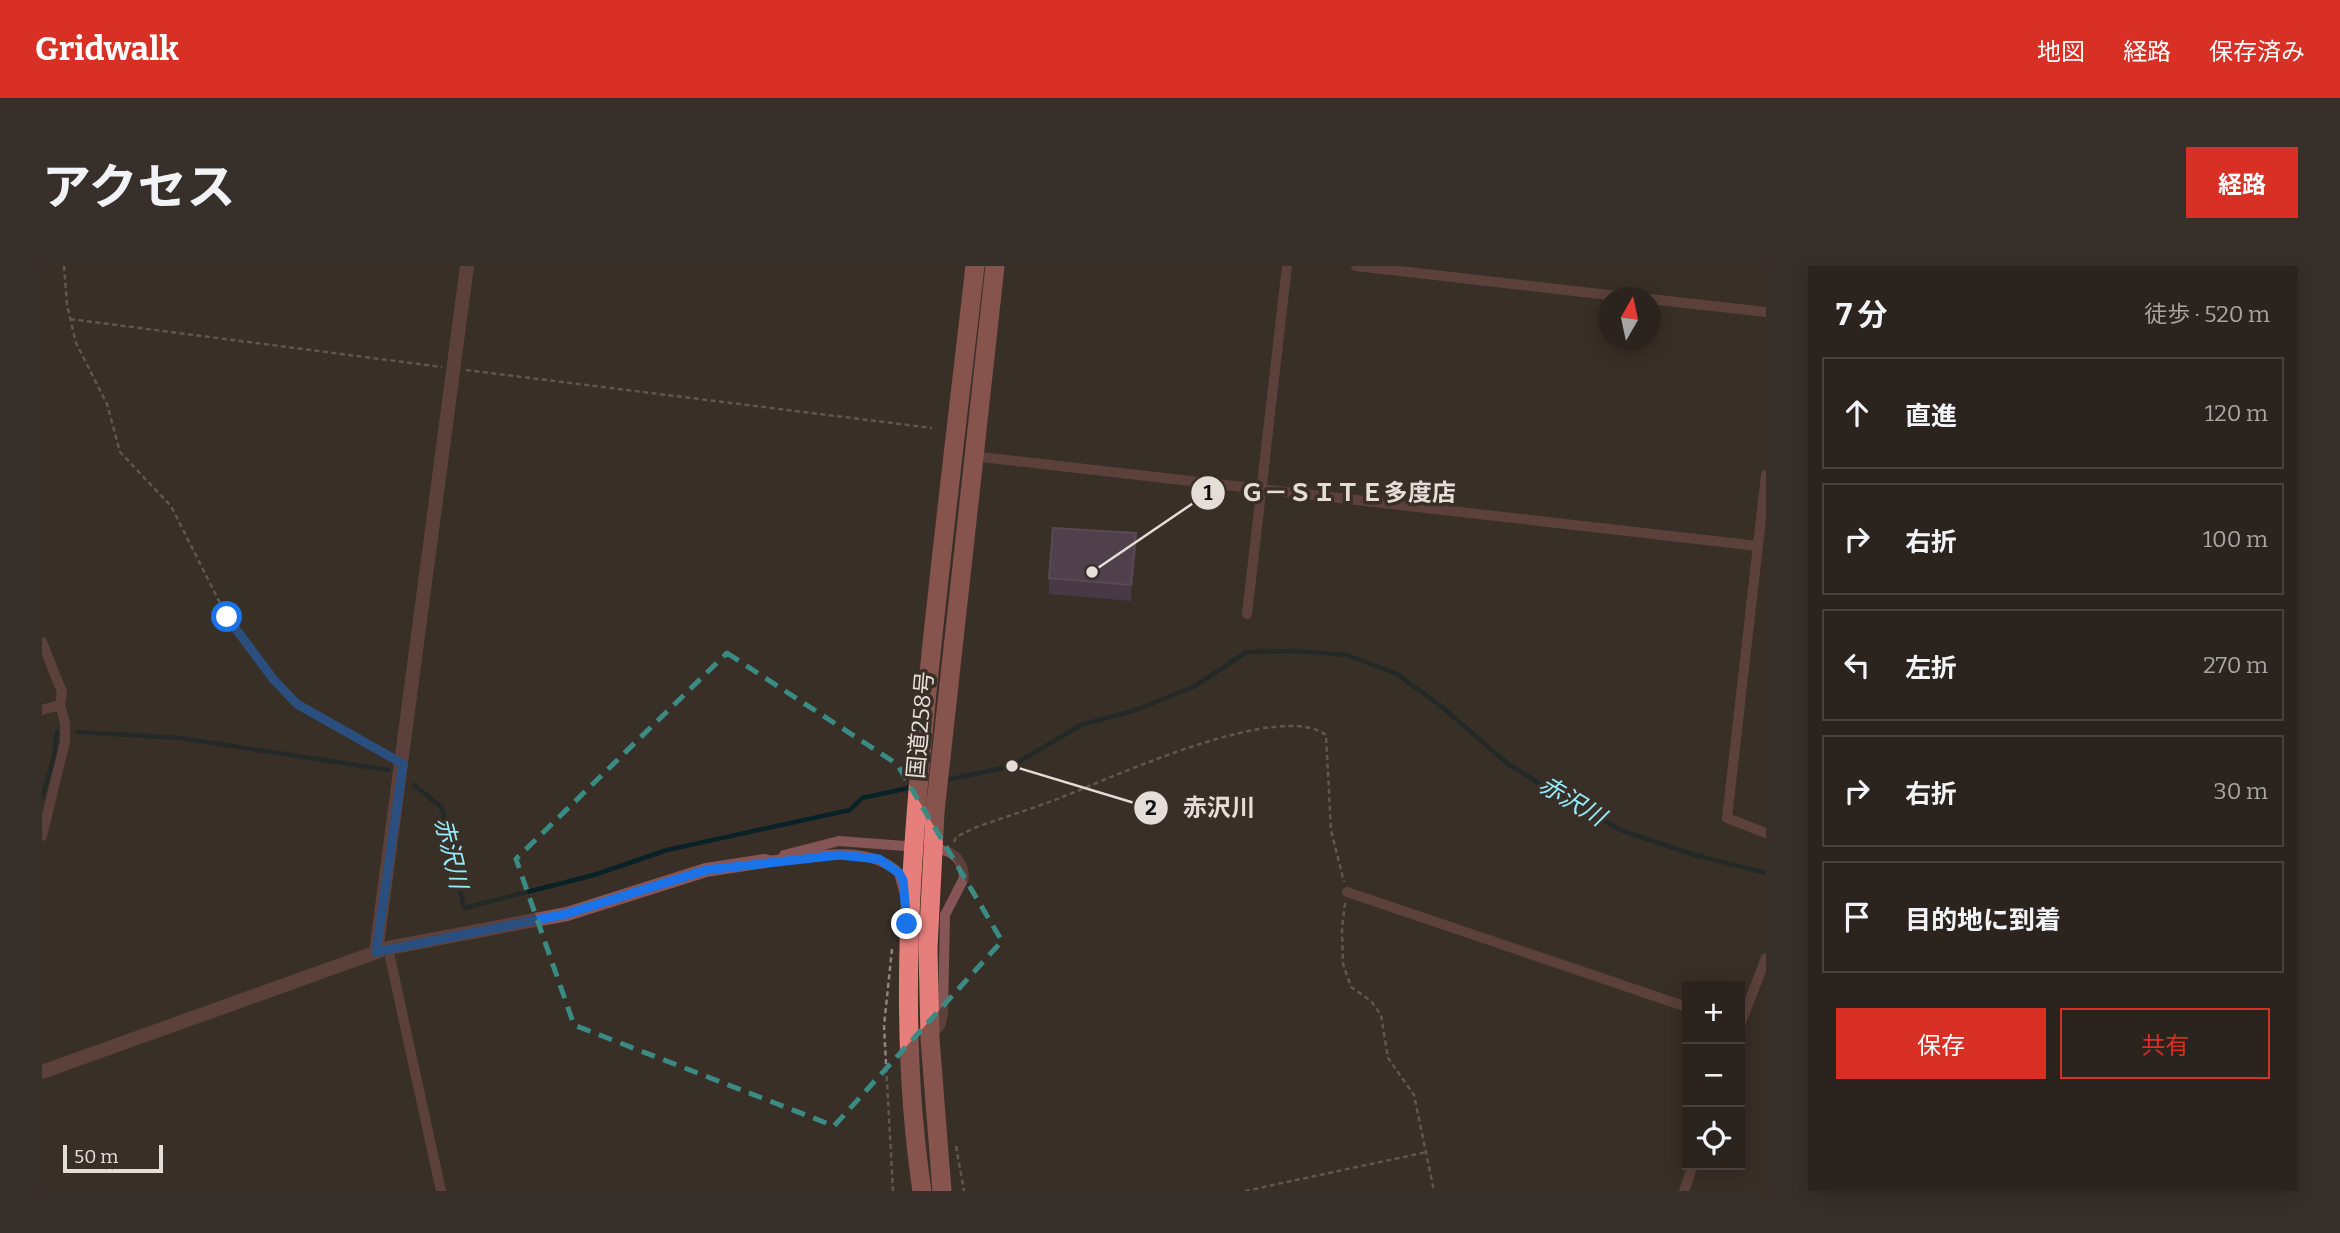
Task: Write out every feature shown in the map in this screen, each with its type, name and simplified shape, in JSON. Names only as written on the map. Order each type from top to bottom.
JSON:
[{"type":"highway","name":"国道258号","points":[[942,1191],[930,1039],[928,948],[935,812],[941,774],[975,266]]},
{"type":"highway","name":"国道258号","points":[[922,1191],[901,941],[919,772],[963,454],[995,266]]},
{"type":"street","points":[[441,1191],[382,950],[467,266]]},
{"type":"street","points":[[1247,614],[1287,266]]},
{"type":"street","points":[[1356,266],[1598,294]]},
{"type":"street","points":[[1661,300],[1766,312]]},
{"type":"street","points":[[963,454],[1758,546]]},
{"type":"street","points":[[1766,475],[1727,818],[1766,832]]},
{"type":"street","points":[[42,642],[62,692],[60,705],[65,723],[65,742],[42,836]]},
{"type":"street","points":[[42,710],[60,705]]},
{"type":"street","points":[[765,861],[839,841],[905,846]]},
{"type":"street","points":[[930,1039],[941,1024],[943,1014],[945,915],[964,878],[960,860],[951,852],[939,849]]},
{"type":"street","points":[[42,1072],[382,950],[566,914],[706,870],[765,861],[839,855],[890,864],[903,880],[901,941]]},
{"type":"street","points":[[1347,892],[1682,1005]]},
{"type":"street","points":[[1745,1012],[1766,958]]},
{"type":"street","points":[[1684,1191],[1691,1170]]},
{"type":"path","points":[[64,266],[70,319],[83,359],[107,404],[124,458],[171,506],[210,588],[242,638],[297,704],[403,764]]},
{"type":"path","points":[[70,319],[932,428]]},
{"type":"path","points":[[951,852],[956,837],[974,828],[1063,797],[1158,757],[1221,737],[1274,727],[1319,729],[1326,734],[1331,830],[1347,892],[1342,929],[1343,964],[1352,987],[1371,1002],[1381,1015],[1388,1058],[1413,1095],[1434,1191]]},
{"type":"path","points":[[893,1191],[884,1026],[901,941]]},
{"type":"path","points":[[1245,1191],[1427,1152]]},
{"type":"highlighted area","points":[[727,653],[897,764],[1002,941],[834,1126],[574,1025],[516,859]]},
{"type":"building","points":[[1053,528],[1136,533],[1131,585],[1049,578]]},
{"type":"waterway","name":"赤沢川","points":[[942,781],[1012,766],[1081,725],[1136,710],[1193,687],[1247,652],[1296,651],[1347,655],[1397,674],[1442,707],[1507,763],[1567,801],[1623,831],[1695,855],[1766,873]]},
{"type":"waterway","name":"赤沢川","points":[[42,797],[54,757],[57,732]]},
{"type":"waterway","name":"赤沢川","points":[[78,732],[180,738],[388,770]]},
{"type":"waterway","name":"赤沢川","points":[[414,785],[442,808],[464,908],[594,875],[667,850],[850,810],[862,798],[913,787]]},
{"type":"place","name":"Ｇ－ＳＩＴＥ多度店","points":[[1092,572]]},
{"type":"place","name":"赤沢川","points":[[1012,766]]},
{"type":"route","points":[[227,617],[274,680],[297,704],[386,757],[403,764],[376,952],[566,914],[706,870],[765,861],[839,855],[879,859],[890,864],[899,873],[903,880],[907,924]]}]
